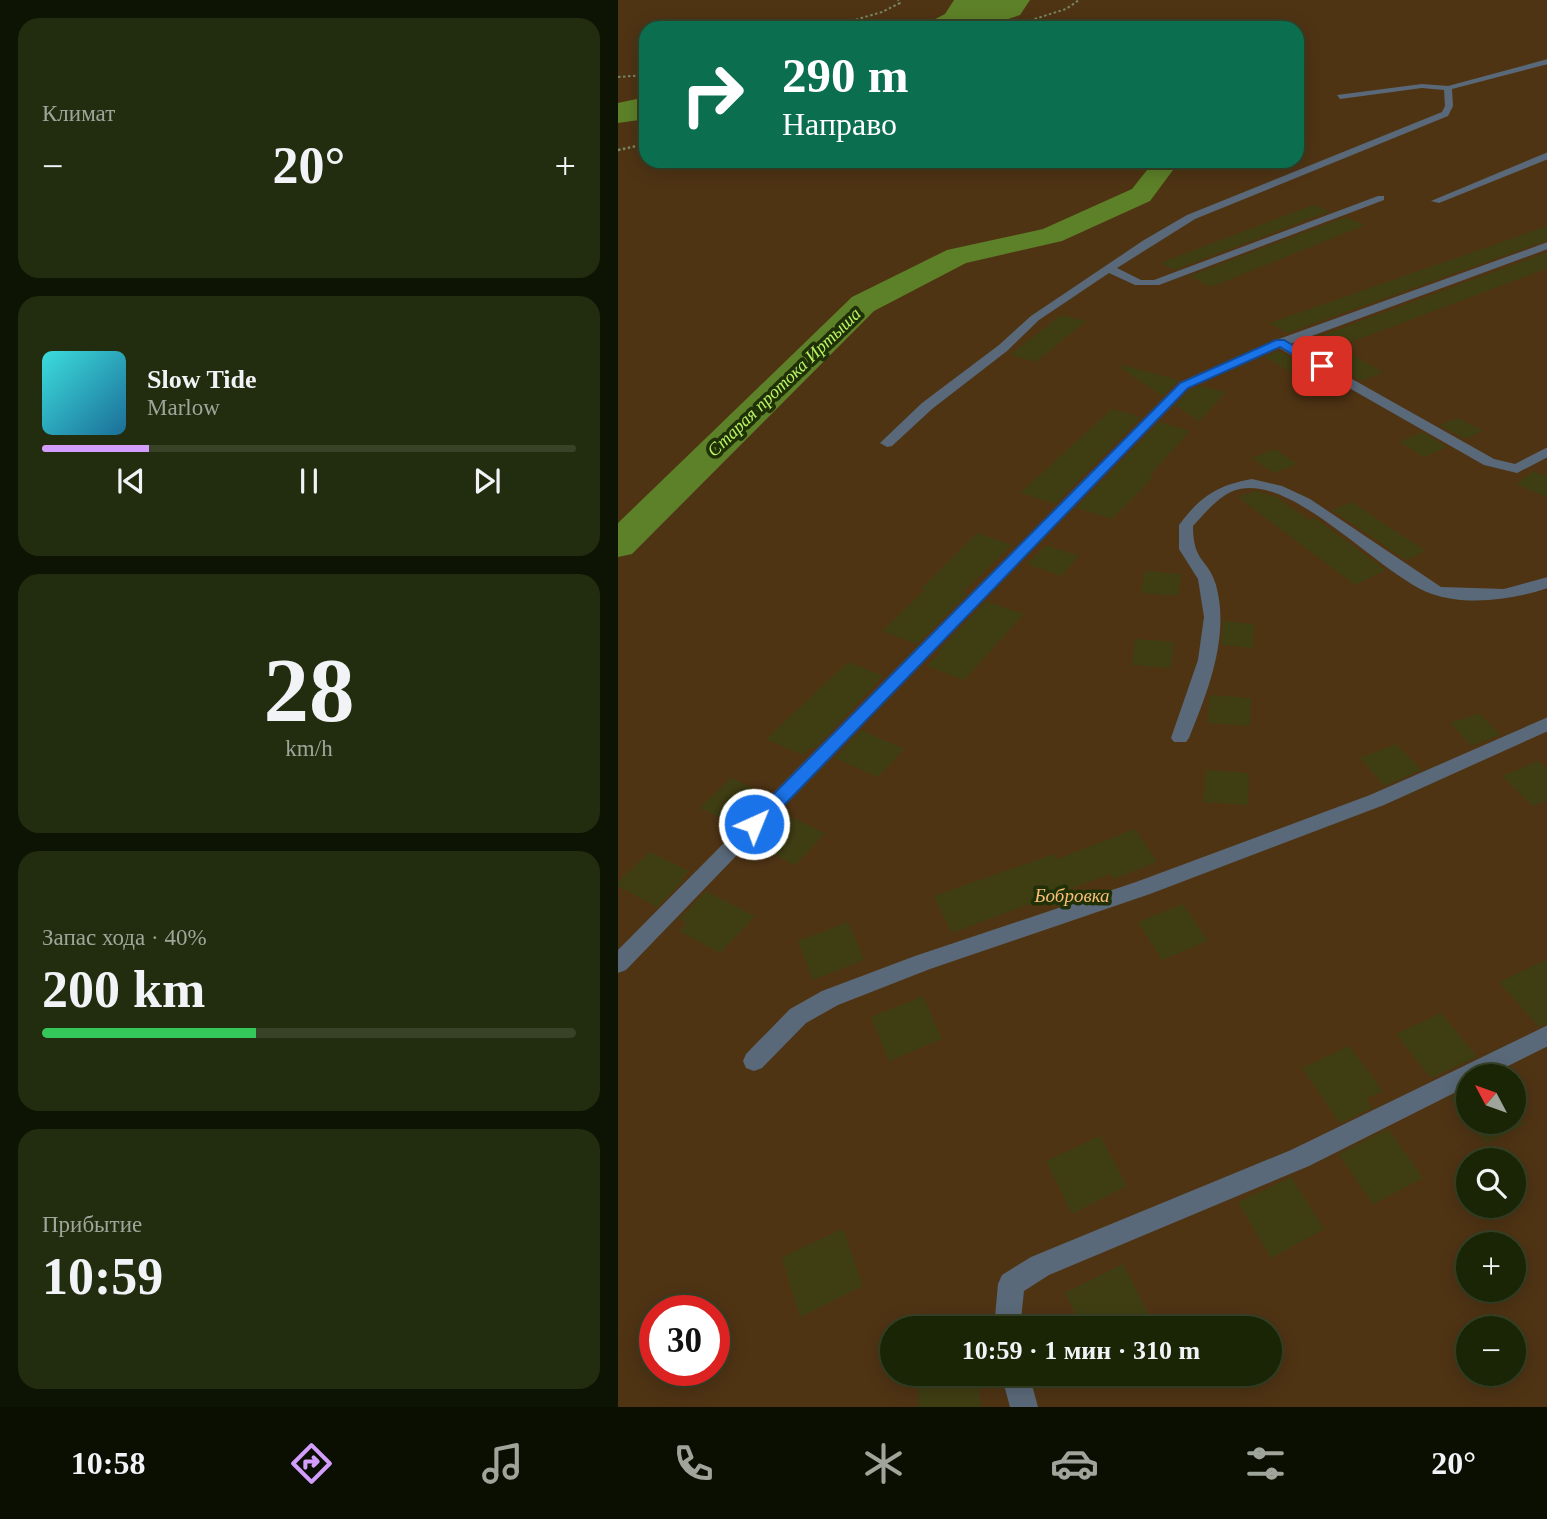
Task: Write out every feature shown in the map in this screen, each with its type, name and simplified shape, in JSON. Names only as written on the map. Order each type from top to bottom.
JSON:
[{"type":"street","points":[[1340,96],[1422,86],[1448,88],[1547,61]]},
{"type":"street","points":[[887,443],[927,406],[1003,348],[1035,318],[1095,276],[1191,217],[1445,114],[1449,107],[1448,88]]},
{"type":"street","points":[[1436,201],[1547,155]]},
{"type":"street","points":[[1110,269],[1139,283],[1155,283],[1381,198]]},
{"type":"street","points":[[618,964],[1184,385],[1280,342],[1547,246]]},
{"type":"street","points":[[1280,342],[1490,462],[1517,468],[1547,452]]},
{"type":"street","points":[[1180,738],[1198,693],[1210,640],[1212,609],[1206,579],[1188,552],[1186,524],[1206,503],[1232,486],[1254,482],[1286,492],[1435,590],[1495,596],[1524,591],[1547,582]]},
{"type":"street","points":[[754,1061],[798,1016],[830,998],[923,962],[1143,888],[1377,800],[1547,723]]},
{"type":"street","points":[[1008,1316],[1011,1284],[1040,1266],[1300,1158],[1547,1035]]},
{"type":"street","points":[[1018,1386],[1024,1407]]},
{"type":"path","points":[[851,21],[882,12],[900,3],[898,0]]},
{"type":"path","points":[[1028,21],[1066,9],[1079,0]]},
{"type":"path","points":[[618,77],[639,76]]},
{"type":"path","points":[[618,150],[639,146]]},
{"type":"green space","name":"Бобровка","points":[[618,0],[1547,0],[1547,1407],[618,1407]]},
{"type":"shaded area","points":[[954,0],[1030,0],[1020,15],[1002,21],[932,21],[945,14]]},
{"type":"shaded area","points":[[639,98],[639,120],[618,123],[618,103]]},
{"type":"building","points":[[1313,205],[1330,211],[1174,270],[1160,263]]},
{"type":"building","points":[[1346,217],[1365,225],[1211,287],[1189,276]]},
{"type":"building","points":[[1548,226],[1548,240],[1287,333],[1269,323]]},
{"type":"building","points":[[1548,252],[1548,268],[1338,347],[1383,372],[1361,381],[1296,345]]},
{"type":"building","points":[[1061,315],[1086,321],[1036,362],[1010,355]]},
{"type":"building","points":[[1279,351],[1343,387],[1326,394],[1265,357]]},
{"type":"building","points":[[1122,365],[1179,380],[1162,396],[1121,368]]},
{"type":"building","points":[[1200,386],[1226,392],[1199,421],[1175,405],[1190,390]]},
{"type":"building","points":[[1112,409],[1141,417],[1057,502],[1052,503],[1020,493]]},
{"type":"building","points":[[1458,418],[1483,431],[1465,439],[1439,425]]},
{"type":"building","points":[[1159,422],[1190,431],[1150,475],[1154,476],[1138,493],[1112,519],[1076,508]]},
{"type":"building","points":[[1422,432],[1447,447],[1424,457],[1399,442]]},
{"type":"building","points":[[1275,449],[1297,464],[1274,473],[1252,458]]},
{"type":"building","points":[[1534,471],[1548,477],[1548,498],[1516,484]]},
{"type":"building","points":[[1256,491],[1276,497],[1309,520],[1315,518],[1386,570],[1355,585],[1238,497]]},
{"type":"building","points":[[1352,502],[1426,551],[1406,560],[1332,510]]},
{"type":"building","points":[[977,533],[1012,545],[963,592],[967,594],[917,644],[882,631],[925,590],[921,589]]},
{"type":"building","points":[[1046,545],[1079,556],[1061,576],[1027,564]]},
{"type":"building","points":[[1145,571],[1181,574],[1178,596],[1141,593]]},
{"type":"building","points":[[986,601],[1024,614],[964,680],[927,666],[940,653],[937,652]]},
{"type":"building","points":[[1223,621],[1254,624],[1253,648],[1221,645]]},
{"type":"building","points":[[1135,639],[1174,642],[1171,668],[1132,665]]},
{"type":"building","points":[[848,662],[883,676],[814,749],[811,747],[803,755],[766,739]]},
{"type":"building","points":[[1210,695],[1251,698],[1250,726],[1208,723]]},
{"type":"building","points":[[1480,714],[1500,735],[1471,746],[1450,722]]},
{"type":"building","points":[[861,730],[904,749],[878,777],[835,758]]},
{"type":"building","points":[[1396,744],[1421,770],[1385,786],[1360,758]]},
{"type":"building","points":[[1538,761],[1548,770],[1548,800],[1533,806],[1502,776]]},
{"type":"building","points":[[1206,770],[1249,773],[1248,805],[1203,802]]},
{"type":"building","points":[[731,778],[768,795],[737,826],[700,808]]},
{"type":"building","points":[[782,813],[825,833],[795,865],[755,846],[763,838],[759,836]]},
{"type":"building","points":[[1135,829],[1157,862],[1114,879],[1110,874],[952,933],[934,896],[1054,854],[1057,859]]},
{"type":"building","points":[[650,852],[689,871],[681,879],[684,880],[657,907],[618,886],[618,882]]},
{"type":"building","points":[[706,891],[755,916],[720,953],[679,931],[687,923],[679,919]]},
{"type":"building","points":[[1183,904],[1208,941],[1162,960],[1138,922]]},
{"type":"building","points":[[848,922],[864,960],[813,980],[798,941]]},
{"type":"building","points":[[1548,959],[1548,1023],[1539,1027],[1499,982]]},
{"type":"building","points":[[923,996],[942,1039],[889,1061],[871,1017]]},
{"type":"building","points":[[1441,1013],[1477,1057],[1456,1064],[1456,1067],[1431,1078],[1396,1034]]},
{"type":"building","points":[[1349,1046],[1383,1091],[1366,1099],[1372,1108],[1340,1123],[1302,1068]]},
{"type":"building","points":[[1456,1095],[1456,1106],[1450,1098]]},
{"type":"building","points":[[1388,1129],[1423,1178],[1373,1204],[1339,1154]]},
{"type":"building","points":[[1478,1134],[1505,1134],[1486,1144]]},
{"type":"building","points":[[1100,1136],[1127,1186],[1072,1214],[1046,1161]]},
{"type":"building","points":[[1291,1177],[1324,1229],[1271,1258],[1238,1202]]},
{"type":"building","points":[[843,1229],[863,1286],[800,1317],[782,1257]]},
{"type":"building","points":[[1123,1264],[1150,1316],[1076,1316],[1065,1293]]},
{"type":"building","points":[[918,1386],[979,1386],[981,1407],[919,1407]]},
{"type":"waterway","name":"Старая протока Иртыша","points":[[618,545],[863,304],[957,256],[1052,235],[1141,195],[1160,170]]},
{"type":"route","points":[[754,824],[1184,385],[1280,342],[1322,366]]}]
